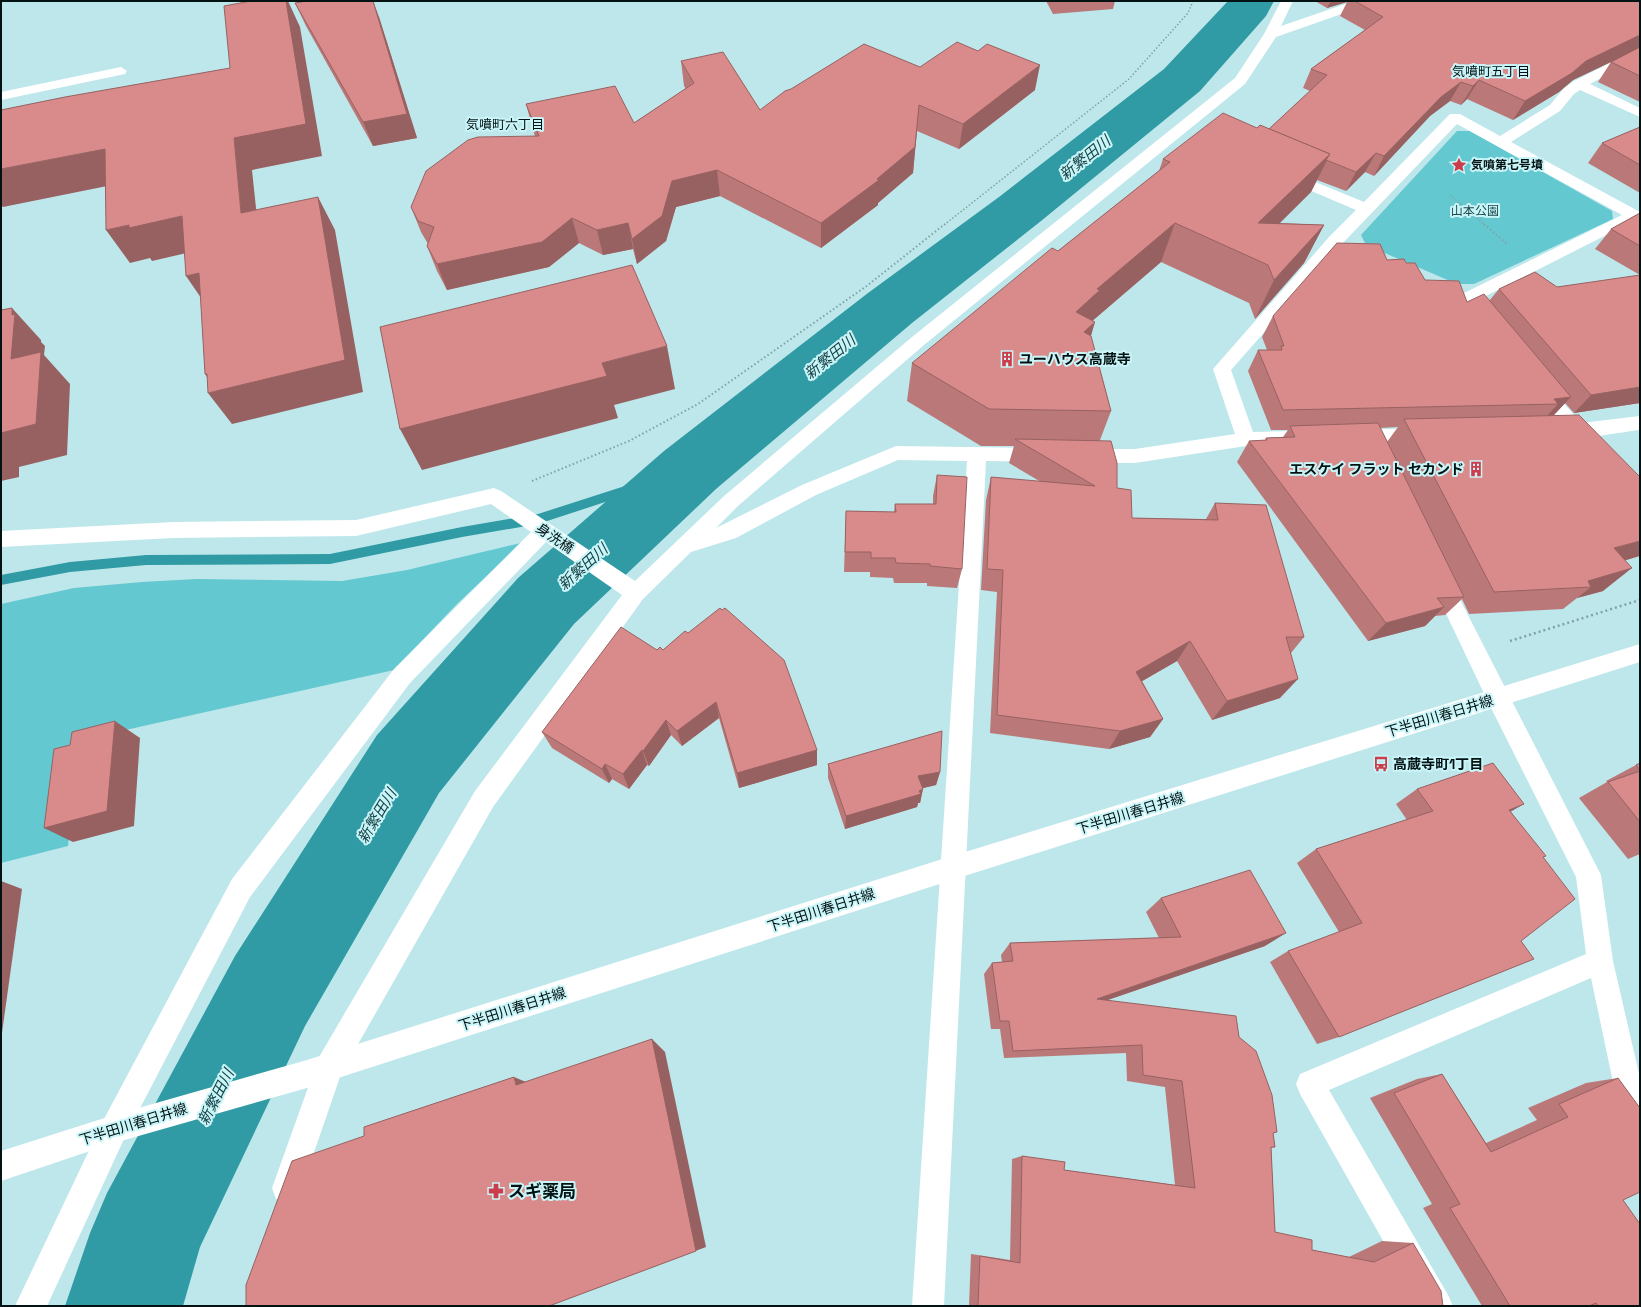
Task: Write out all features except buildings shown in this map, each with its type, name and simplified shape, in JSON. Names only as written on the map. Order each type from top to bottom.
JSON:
[{"type":"street","points":[[280,1209],[318,1071],[484,799],[636,593],[731,501],[918,341],[1187,133],[1240,81],[1271,34],[1287,1]]},
{"type":"street","points":[[1271,34],[1366,1]]},
{"type":"street","points":[[1500,142],[1555,108],[1569,90],[1640,52]]},
{"type":"street","points":[[1579,84],[1640,113]]},
{"type":"street","points":[[1246,439],[1222,369],[1342,244],[1366,209],[1455,116],[1637,217]]},
{"type":"street","points":[[1273,170],[1366,209]]},
{"type":"street","points":[[1465,301],[1637,217]]},
{"type":"street","points":[[1531,377],[1576,431]]},
{"type":"street","points":[[1545,432],[1576,431],[1640,423]]},
{"type":"street","points":[[1340,437],[1442,435]]},
{"type":"street","points":[[1371,437],[1381,458]]},
{"type":"street","points":[[685,546],[729,532],[809,490],[896,453],[1135,456],[1246,439],[1316,438]]},
{"type":"street","points":[[928,1306],[977,454]]},
{"type":"street","name":"身洗橋","points":[[494,496],[636,593]]},
{"type":"street","points":[[1,539],[173,530],[356,528],[494,496]]},
{"type":"street","points":[[31,1306],[114,1129],[241,888],[402,676],[545,531]]},
{"type":"street","points":[[1430,559],[1497,697],[1588,875],[1600,961],[1631,1102],[1640,1115]]},
{"type":"street","name":"下半田川春日井線","points":[[1,1166],[114,1129],[318,1071],[952,868],[1640,653]]},
{"type":"street","points":[[1437,1306],[1310,1084],[1600,961]]},
{"type":"lane","points":[[1,96],[121,71]]},
{"type":"path","points":[[494,496],[628,441],[698,404],[868,284],[1129,80],[1188,13],[1193,1]]},
{"type":"path","points":[[1450,195],[1510,247]]},
{"type":"path","points":[[1475,652],[1640,600]]},
{"type":"green space","name":"山本公園","points":[[1457,131],[1470,131],[1612,211],[1613,219],[1474,284],[1457,284],[1366,245],[1361,235]]},
{"type":"green space","points":[[525,542],[516,548],[456,605],[394,670],[81,740],[68,846],[1,863],[1,604],[74,588],[142,582],[196,579],[342,581],[407,570]]},
{"type":"waterway","name":"新繁田川","points":[[124,1306],[147,1233],[270,991],[408,764],[546,601],[690,470],[890,308],[1020,209],[1182,80],[1249,6],[1251,1]]},
{"type":"waterway","points":[[1,580],[70,567],[146,560],[330,559],[462,532],[538,519],[690,470]]},
{"type":"place","name":"気噴第七号墳","points":[[1459,165]]},
{"type":"place","name":"ユーハウス高蔵寺","points":[[1007,359]]},
{"type":"place","name":"エスケイ フラット セカンド","points":[[1476,469]]},
{"type":"place","name":"高蔵寺町1丁目","points":[[1381,764]]},
{"type":"place","name":"スギ薬局","points":[[496,1191]]},
{"type":"district","name":"気噴町五丁目","points":[[1491,71]]},
{"type":"district","name":"気噴町六丁目","points":[[505,124]]}]
